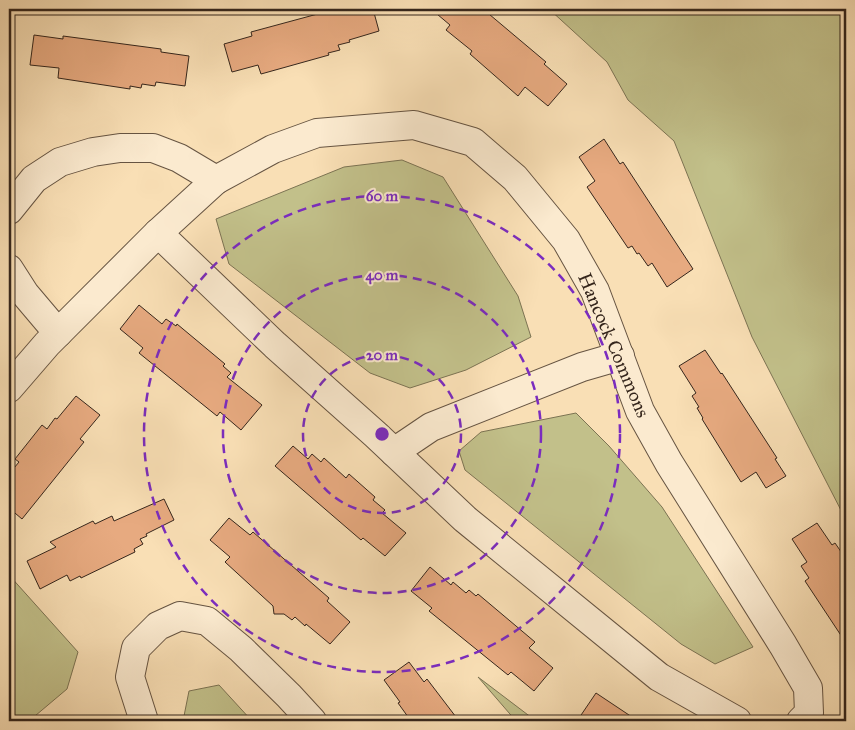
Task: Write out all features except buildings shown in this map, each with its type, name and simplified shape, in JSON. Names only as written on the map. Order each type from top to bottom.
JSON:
[{"type":"street","name":"Hancock Commons","points":[[9,388],[58,333],[158,233],[216,180],[273,149],[317,133],[414,125],[473,142],[515,178],[566,240],[595,292],[640,411],[669,463],[808,688],[809,713],[801,721]]},
{"type":"street","points":[[9,210],[34,180],[60,162],[92,152],[120,148],[153,148],[179,158],[216,180]]},
{"type":"street","points":[[158,233],[275,345],[466,519],[659,677],[737,721]]},
{"type":"street","points":[[9,269],[24,294],[58,333]]},
{"type":"street","points":[[394,452],[431,427],[582,367],[620,356]]},
{"type":"street","points":[[144,721],[130,677],[136,648],[158,626],[180,616],[207,621],[242,650],[312,721]]},
{"type":"shaded area","points":[[549,9],[846,9],[846,520],[752,337],[674,141],[628,100],[607,62]]},
{"type":"shaded area","points":[[402,160],[443,177],[518,296],[531,337],[466,370],[410,388],[370,373],[229,264],[216,219],[344,167]]},
{"type":"shaded area","points":[[576,413],[609,446],[662,507],[753,647],[715,664],[681,644],[465,470],[459,451],[481,432]]},
{"type":"shaded area","points":[[9,575],[78,652],[67,689],[29,721],[9,721]]},
{"type":"shaded area","points":[[478,677],[536,721],[516,721]]},
{"type":"shaded area","points":[[219,685],[252,721],[183,721],[189,691]]}]
